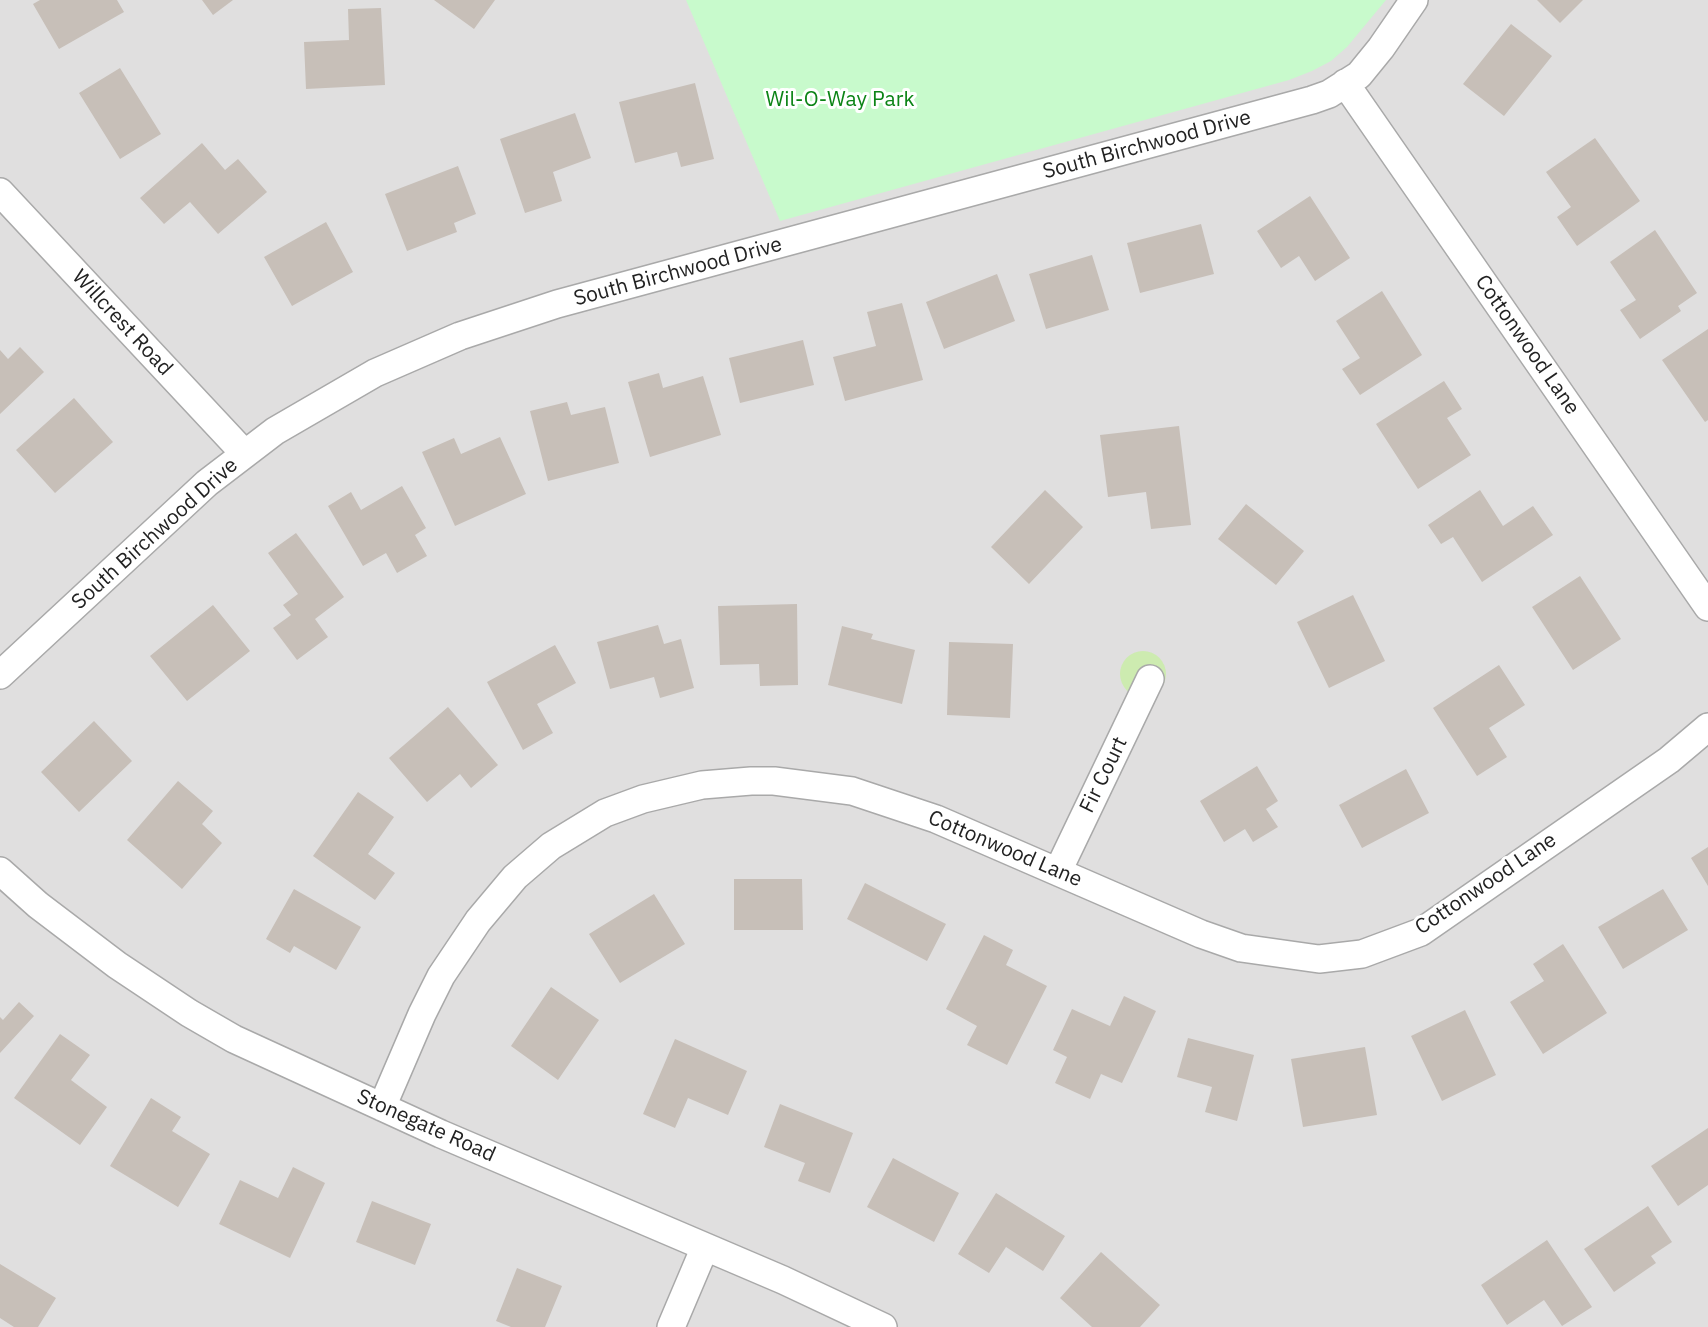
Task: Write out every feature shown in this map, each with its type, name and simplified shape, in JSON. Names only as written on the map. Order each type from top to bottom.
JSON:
[{"type":"street","name":"South Birchwood Drive","points":[[0,675],[207,483],[275,431],[375,373],[460,336],[557,304],[1329,94],[1359,75],[1414,0]]},
{"type":"street","name":"Cottonwood Lane","points":[[1345,83],[1708,607]]},
{"type":"street","name":"Willcrest Road","points":[[0,192],[245,454]]},
{"type":"street","name":"Fir Court","points":[[1058,871],[1150,679]]},
{"type":"street","name":"Cottonwood Lane","points":[[382,1107],[441,976],[478,921],[515,877],[551,846],[605,813],[643,799],[702,785],[752,781],[774,781],[852,791],[936,819],[1201,934],[1241,948],[1319,959],[1362,954],[1421,932],[1669,760],[1708,728]]},
{"type":"street","name":"Stonegate Road","points":[[0,871],[38,905],[117,965],[189,1013],[234,1039],[441,1134],[783,1280],[883,1327]]},
{"type":"street","points":[[671,1327],[705,1247]]},
{"type":"shaded area","points":[[0,0],[1708,0],[1708,1327],[0,1327]]},
{"type":"green space","name":"Wil-O-Way Park","points":[[686,0],[1386,0],[1347,47],[1331,61],[1289,80],[780,221]]},
{"type":"green space","points":[[1143,651],[1159,658],[1166,674],[1159,690],[1143,697],[1127,690],[1120,674],[1127,658]]},
{"type":"building","points":[[40,0],[117,0],[124,12],[59,49],[33,4]]},
{"type":"building","points":[[202,0],[233,0],[213,15]]},
{"type":"building","points":[[434,0],[495,0],[474,29]]},
{"type":"building","points":[[1537,0],[1583,0],[1560,23]]},
{"type":"building","points":[[381,8],[385,85],[306,89],[304,42],[349,40],[348,9]]},
{"type":"building","points":[[1511,24],[1552,56],[1504,116],[1463,84]]},
{"type":"building","points":[[120,68],[161,134],[120,159],[79,93]]},
{"type":"building","points":[[695,83],[714,159],[681,167],[677,152],[635,163],[619,102]]},
{"type":"building","points":[[575,113],[591,158],[553,172],[562,201],[525,213],[500,139]]},
{"type":"building","points":[[1595,138],[1640,201],[1577,246],[1557,217],[1571,207],[1546,172]]},
{"type":"building","points":[[202,143],[225,170],[238,159],[267,192],[218,234],[190,202],[164,224],[140,198]]},
{"type":"building","points":[[458,166],[476,214],[454,223],[457,232],[407,251],[385,194]]},
{"type":"building","points":[[1310,196],[1350,258],[1315,281],[1299,256],[1281,268],[1257,231]]},
{"type":"building","points":[[326,222],[353,272],[292,306],[264,257]]},
{"type":"building","points":[[1201,224],[1214,274],[1140,293],[1127,243]]},
{"type":"building","points":[[1655,230],[1697,293],[1678,306],[1681,311],[1640,339],[1620,310],[1636,300],[1610,262]]},
{"type":"building","points":[[1092,255],[1109,310],[1046,329],[1029,274]]},
{"type":"building","points":[[997,274],[1015,321],[944,349],[926,302]]},
{"type":"building","points":[[1382,291],[1422,355],[1360,395],[1342,369],[1360,358],[1336,321]]},
{"type":"building","points":[[902,303],[923,380],[845,401],[833,357],[876,346],[867,312]]},
{"type":"building","points":[[1708,329],[1708,420],[1705,422],[1662,360]]},
{"type":"building","points":[[803,340],[814,385],[740,403],[729,358]]},
{"type":"building","points":[[20,347],[44,372],[0,414],[0,350],[8,359]]},
{"type":"building","points":[[659,373],[663,388],[703,376],[721,435],[650,457],[628,382]]},
{"type":"building","points":[[1444,381],[1462,409],[1447,418],[1471,455],[1418,489],[1376,424]]},
{"type":"building","points":[[74,398],[113,442],[55,493],[16,450]]},
{"type":"building","points":[[567,402],[571,415],[605,407],[619,463],[548,481],[530,411]]},
{"type":"building","points":[[1179,426],[1191,525],[1151,529],[1146,492],[1108,497],[1100,435]]},
{"type":"building","points":[[500,437],[526,494],[455,526],[422,452],[454,438],[461,454]]},
{"type":"building","points":[[402,486],[426,528],[415,535],[427,556],[397,573],[386,553],[363,566],[328,506],[351,492],[361,510]]},
{"type":"building","points":[[1045,490],[1083,527],[1029,584],[991,547]]},
{"type":"building","points":[[1480,490],[1503,526],[1533,506],[1553,535],[1482,582],[1453,537],[1441,544],[1428,525]]},
{"type":"building","points":[[1246,504],[1304,551],[1276,585],[1218,539]]},
{"type":"building","points":[[296,533],[344,597],[315,619],[328,637],[297,660],[273,628],[291,615],[283,605],[298,594],[268,553]]},
{"type":"building","points":[[1580,576],[1621,639],[1573,670],[1532,607]]},
{"type":"building","points":[[1353,595],[1385,661],[1329,688],[1297,622]]},
{"type":"building","points":[[797,604],[798,685],[760,686],[759,664],[720,665],[718,606]]},
{"type":"building","points":[[213,605],[250,651],[187,701],[150,656]]},
{"type":"building","points":[[658,625],[664,644],[681,639],[694,688],[660,698],[654,677],[610,689],[597,642]]},
{"type":"building","points":[[842,626],[873,634],[871,639],[915,650],[902,704],[828,685]]},
{"type":"building","points":[[949,642],[1013,644],[1010,718],[947,715]]},
{"type":"building","points":[[555,645],[576,683],[537,704],[553,733],[523,750],[487,682]]},
{"type":"building","points":[[1499,665],[1525,705],[1489,728],[1507,757],[1477,776],[1433,708]]},
{"type":"building","points":[[448,707],[498,765],[471,788],[460,774],[427,802],[389,758]]},
{"type":"building","points":[[94,721],[132,761],[79,812],[41,772]]},
{"type":"building","points":[[1257,766],[1278,801],[1266,809],[1278,827],[1253,842],[1245,829],[1224,842],[1200,801]]},
{"type":"building","points":[[1406,769],[1429,813],[1362,848],[1339,805]]},
{"type":"building","points":[[178,781],[213,811],[202,824],[222,843],[182,889],[127,840]]},
{"type":"building","points":[[358,792],[394,817],[368,854],[395,873],[375,900],[313,856]]},
{"type":"building","points":[[1708,847],[1708,886],[1691,858]]},
{"type":"building","points":[[734,879],[802,879],[803,930],[734,930]]},
{"type":"building","points":[[865,883],[946,924],[927,961],[847,919]]},
{"type":"building","points":[[294,889],[361,927],[336,970],[294,946],[290,953],[266,939]]},
{"type":"building","points":[[1663,889],[1688,930],[1623,969],[1598,927]]},
{"type":"building","points":[[654,894],[685,944],[620,983],[589,934]]},
{"type":"building","points":[[984,935],[1013,950],[1006,965],[1047,986],[1007,1065],[967,1045],[977,1026],[946,1009]]},
{"type":"building","points":[[1563,944],[1607,1013],[1543,1054],[1510,1002],[1544,981],[1533,964]]},
{"type":"building","points":[[551,987],[599,1020],[558,1080],[511,1046]]},
{"type":"building","points":[[1124,996],[1156,1011],[1122,1083],[1101,1074],[1090,1099],[1055,1083],[1067,1057],[1053,1050],[1072,1009],[1110,1026]]},
{"type":"building","points":[[19,1002],[34,1016],[0,1053],[0,1017],[3,1020]]},
{"type":"building","points":[[1465,1010],[1496,1075],[1442,1101],[1411,1036]]},
{"type":"building","points":[[60,1034],[90,1055],[71,1080],[107,1107],[80,1145],[14,1098]]},
{"type":"building","points":[[1188,1038],[1254,1055],[1237,1121],[1205,1112],[1212,1087],[1177,1077]]},
{"type":"building","points":[[675,1039],[747,1071],[728,1115],[688,1098],[675,1128],[643,1114]]},
{"type":"building","points":[[1365,1047],[1377,1115],[1303,1127],[1291,1059]]},
{"type":"building","points":[[151,1098],[181,1117],[172,1131],[210,1154],[178,1207],[110,1166]]},
{"type":"building","points":[[780,1104],[853,1133],[830,1193],[798,1181],[805,1163],[764,1147]]},
{"type":"building","points":[[1708,1128],[1708,1185],[1678,1206],[1651,1166]]},
{"type":"building","points":[[893,1158],[959,1193],[934,1242],[867,1207]]},
{"type":"building","points":[[293,1167],[325,1183],[290,1258],[219,1224],[240,1180],[278,1198]]},
{"type":"building","points":[[996,1193],[1065,1236],[1043,1271],[1006,1247],[989,1273],[958,1254]]},
{"type":"building","points":[[372,1201],[431,1224],[415,1265],[356,1242]]},
{"type":"building","points":[[1648,1206],[1672,1242],[1651,1256],[1656,1263],[1614,1292],[1584,1249]]},
{"type":"building","points":[[1547,1240],[1592,1307],[1562,1326],[1544,1300],[1507,1325],[1481,1285]]},
{"type":"building","points":[[1101,1252],[1160,1305],[1140,1327],[1092,1327],[1060,1298]]},
{"type":"building","points":[[0,1264],[56,1298],[38,1327],[14,1327],[0,1318]]},
{"type":"building","points":[[517,1268],[562,1286],[545,1327],[511,1327],[496,1321]]}]
